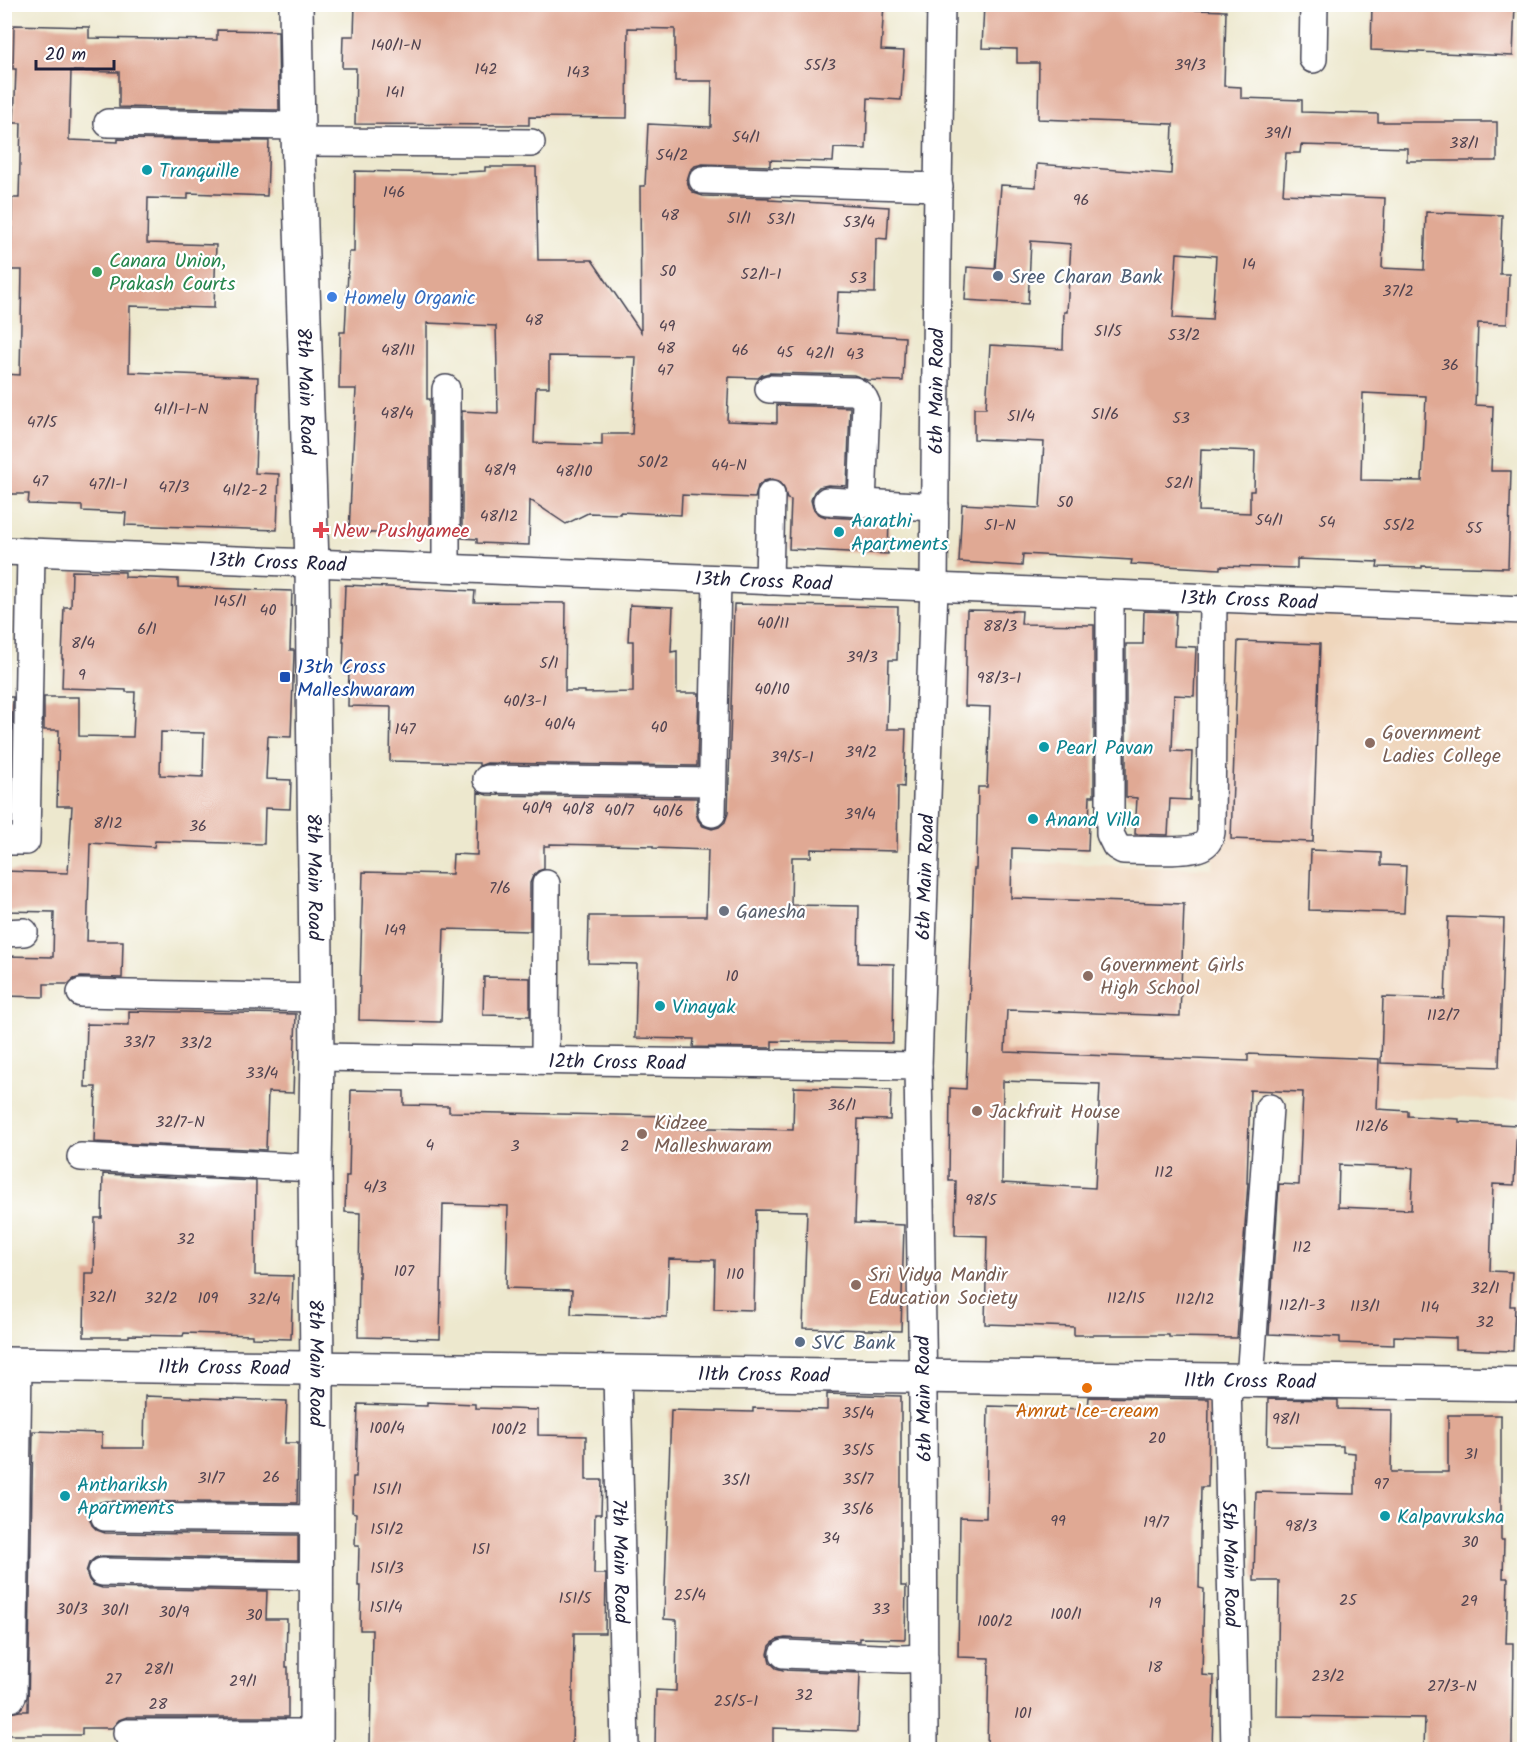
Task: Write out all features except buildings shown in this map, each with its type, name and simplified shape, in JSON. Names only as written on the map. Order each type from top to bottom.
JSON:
[{"type":"main road","name":"8th Main Road","points":[[296,4],[312,563],[317,1057],[315,1168],[316,1741]]},
{"type":"main road","name":"11th Cross Road","points":[[11,1364],[1524,1384]]},
{"type":"street","name":"6th Main Road","points":[[924,1749],[923,1376],[918,1066],[934,587],[941,4]]},
{"type":"street","points":[[1313,59],[1314,4]]},
{"type":"street","points":[[108,123],[298,134],[531,143]]},
{"type":"street","points":[[703,180],[939,187]]},
{"type":"street","points":[[446,389],[446,568]]},
{"type":"street","points":[[769,389],[860,393],[866,403],[862,504]]},
{"type":"street","points":[[769,581],[771,495]]},
{"type":"street","points":[[827,501],[935,507]]},
{"type":"street","name":"13th Cross Road","points":[[4,551],[1524,610]]},
{"type":"street","points":[[15,841],[31,552]]},
{"type":"street","points":[[712,813],[717,579]]},
{"type":"street","points":[[1110,594],[1110,834],[1116,846],[1123,850],[1192,850],[1206,844],[1210,838],[1213,598]]},
{"type":"street","points":[[487,779],[712,782]]},
{"type":"street","points":[[545,1060],[546,884]]},
{"type":"street","points":[[81,993],[316,999]]},
{"type":"street","name":"12th Cross Road","points":[[317,1057],[918,1066]]},
{"type":"street","name":"5th Main Road","points":[[1235,1749],[1238,1380],[1269,1108]]},
{"type":"street","points":[[81,1157],[315,1168]]},
{"type":"street","points":[[4,1699],[10,1698],[13,1694],[11,1364]]},
{"type":"street","name":"7th Main Road","points":[[616,1372],[625,1749]]},
{"type":"street","points":[[105,1517],[316,1519]]},
{"type":"street","points":[[102,1572],[317,1576]]},
{"type":"street","points":[[784,1654],[924,1658]]},
{"type":"street","points":[[127,1733],[316,1741]]},
{"type":"shaded area","name":"Government Ladies College","points":[[1220,609],[1524,618],[1524,892],[1518,1101],[965,1084],[971,861],[1212,868]]},
{"type":"place","name":"Tranquille","points":[[147,170]]},
{"type":"place","name":"Canara Union, Prakash Courts","points":[[97,272]]},
{"type":"place","name":"Sree Charan Bank","points":[[998,276]]},
{"type":"place","name":"Homely Organic","points":[[332,297]]},
{"type":"place","name":"New Pushyamee","points":[[321,530]]},
{"type":"place","name":"Aarathi Apartments","points":[[839,532]]},
{"type":"place","name":"13th Cross Malleshwaram","points":[[285,677]]},
{"type":"place","name":"Government Ladies College","points":[[1370,743]]},
{"type":"place","name":"Pearl Pavan","points":[[1044,747]]},
{"type":"place","name":"Anand Villa","points":[[1033,819]]},
{"type":"place","name":"Ganesha","points":[[724,911]]},
{"type":"place","name":"Government Girls High School","points":[[1088,976]]},
{"type":"place","name":"Vinayak","points":[[660,1006]]},
{"type":"place","name":"Jackfruit House","points":[[977,1111]]},
{"type":"place","name":"Kidzee Malleshwaram","points":[[642,1134]]},
{"type":"place","name":"Sri Vidya Mandir Education Society","points":[[856,1285]]},
{"type":"place","name":"SVC Bank","points":[[800,1342]]},
{"type":"place","name":"Amrut Ice-cream","points":[[1087,1388]]},
{"type":"place","name":"Anthariksh Apartments","points":[[65,1496]]},
{"type":"place","name":"Kalpavruksha","points":[[1385,1516]]}]
